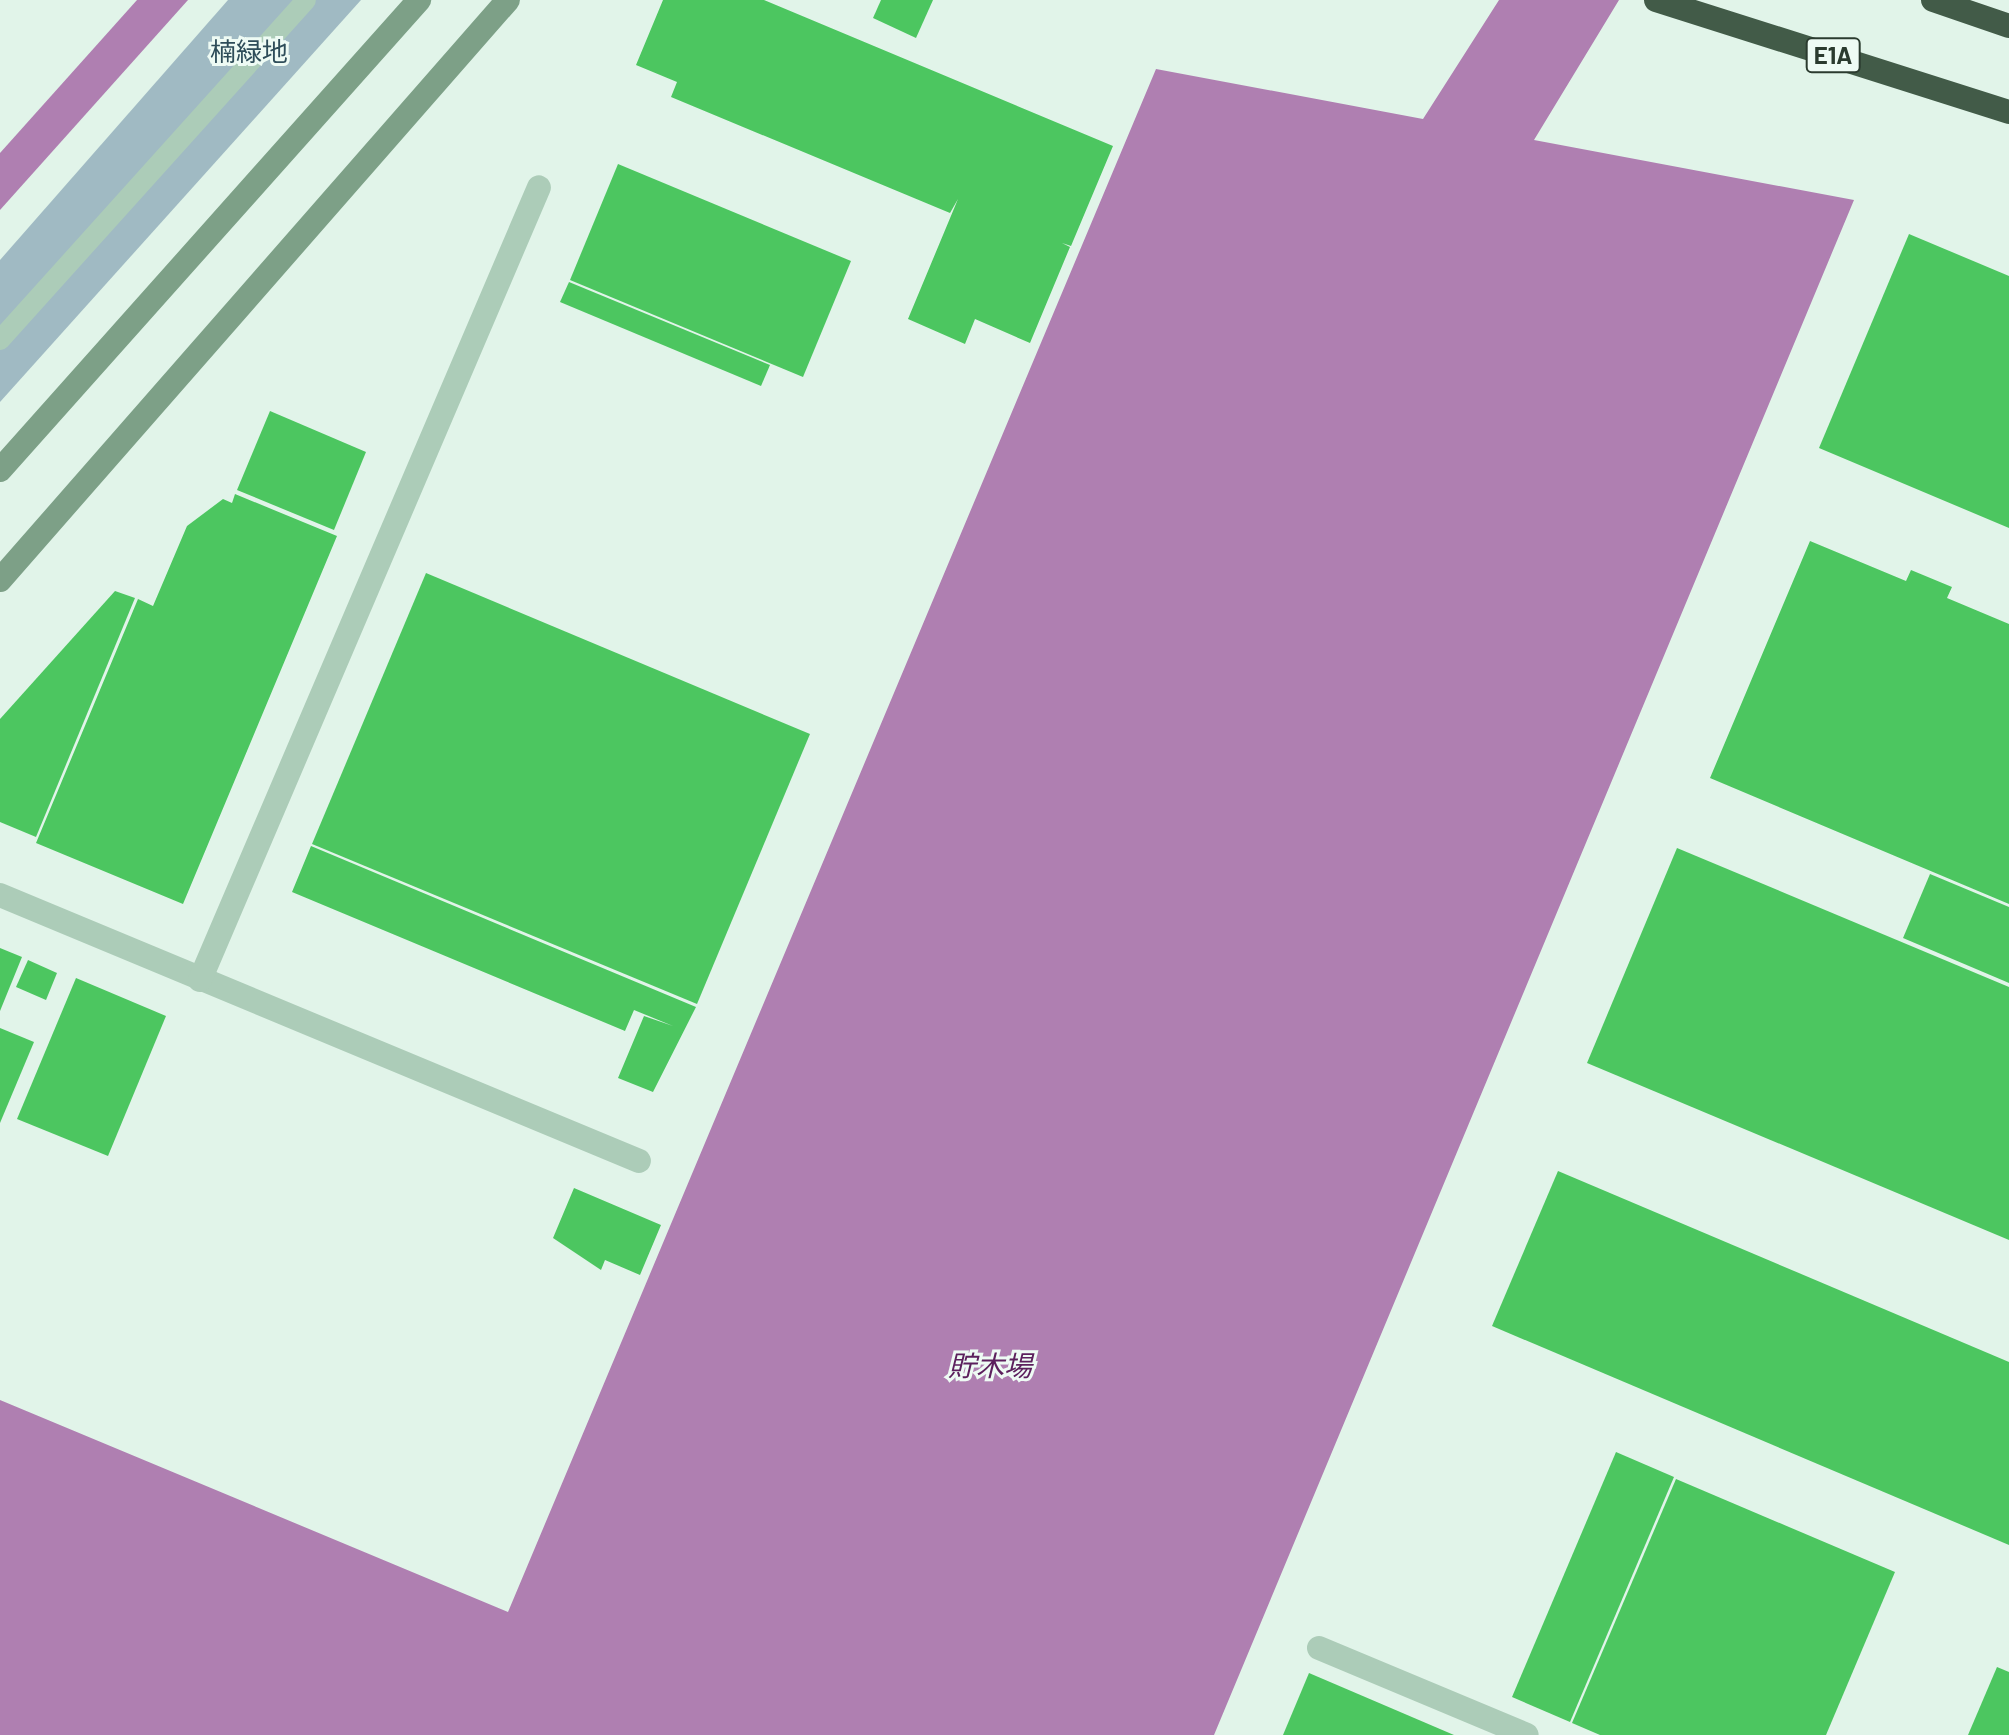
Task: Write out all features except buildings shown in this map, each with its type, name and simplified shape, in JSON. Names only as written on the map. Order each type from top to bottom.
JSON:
[{"type":"highway","name":"E1A","points":[[1656,0],[2009,112]]},
{"type":"highway","points":[[1933,0],[2009,26]]},
{"type":"street","points":[[0,470],[419,0]]},
{"type":"street","points":[[0,580],[508,0]]},
{"type":"street","points":[[200,980],[539,187]]},
{"type":"street","points":[[0,895],[639,1161]]},
{"type":"street","points":[[1319,1648],[1527,1735]]},
{"type":"lane","points":[[0,340],[306,0]]},
{"type":"green space","name":"楠緑地","points":[[228,0],[361,0],[0,402],[0,260]]},
{"type":"water","points":[[137,0],[188,0],[0,210],[0,153]]},
{"type":"water","name":"貯木場","points":[[1499,0],[1619,0],[1534,140],[1854,200],[1214,1735],[0,1735],[0,1400],[508,1612],[1156,69],[1423,119]]}]
